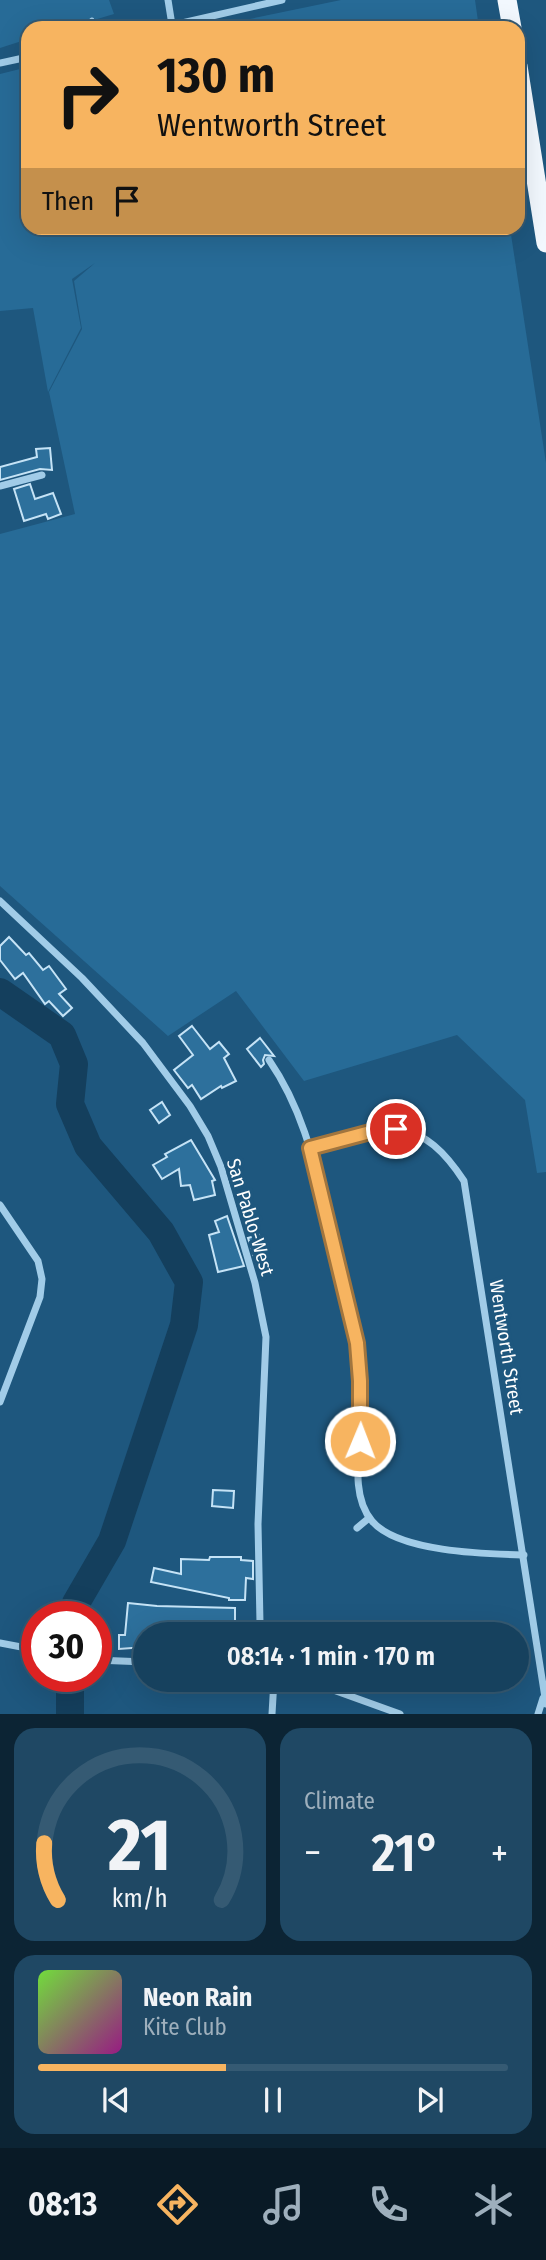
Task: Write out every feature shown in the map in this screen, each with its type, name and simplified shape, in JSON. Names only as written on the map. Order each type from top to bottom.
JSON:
[{"type":"highway","points":[[507,0],[511,21]]},
{"type":"highway","points":[[525,100],[543,200],[546,243]]},
{"type":"street","points":[[168,0],[171,21]]},
{"type":"street","points":[[190,21],[282,0]]},
{"type":"street","points":[[0,63],[21,58]]},
{"type":"street","points":[[0,486],[42,475]]},
{"type":"street","name":"San Pablo-West","points":[[0,901],[82,978],[143,1043],[190,1106],[208,1136],[221,1167],[255,1283],[266,1337],[258,1524],[260,1622]]},
{"type":"street","points":[[269,1060],[286,1084],[298,1110],[310,1148],[357,1343],[361,1420],[358,1482],[360,1501],[369,1518],[382,1532],[434,1547],[471,1553],[524,1555]]},
{"type":"street","name":"Wentworth Street","points":[[310,1148],[374,1131],[396,1129],[415,1133],[431,1141],[448,1157],[464,1181],[546,1704]]},
{"type":"street","points":[[0,1402],[40,1297],[43,1279],[38,1261],[1,1207]]},
{"type":"street","points":[[357,1528],[369,1518]]},
{"type":"street","points":[[0,1643],[21,1647]]},
{"type":"street","points":[[112,1661],[133,1661]]},
{"type":"street","points":[[272,1714],[273,1692]]},
{"type":"street","points":[[339,1692],[400,1714]]},
{"type":"street","name":"Wentworth Street","points":[[538,1714],[544,1694]]},
{"type":"shaded area","points":[[0,0],[109,0],[114,14],[90,21],[21,21],[21,41],[0,48]]},
{"type":"shaded area","points":[[341,0],[475,0],[478,21],[240,21]]},
{"type":"shaded area","points":[[21,69],[21,235],[511,235],[546,463],[546,1172],[537,1173],[525,1100],[457,1035],[304,1081],[236,991],[168,1036],[0,886],[0,534],[75,514],[49,392],[82,329],[74,281],[95,263],[72,279],[81,328],[48,392],[33,308],[0,311],[0,74]]},
{"type":"building","points":[[50,448],[52,470],[40,469],[0,480],[0,467],[37,457],[36,449]]},
{"type":"building","points":[[30,484],[35,499],[53,493],[61,514],[48,519],[46,514],[24,521],[14,489]]},
{"type":"building","points":[[9,937],[26,955],[29,953],[43,970],[49,966],[66,989],[59,994],[72,1008],[63,1016],[49,1001],[45,1004],[23,973],[15,979],[0,960],[0,946]]},
{"type":"building","points":[[192,1026],[210,1049],[219,1042],[229,1054],[224,1058],[236,1081],[222,1088],[221,1086],[201,1099],[192,1085],[188,1088],[174,1070],[193,1055],[179,1036]]},
{"type":"building","points":[[260,1038],[274,1056],[265,1055],[261,1067],[247,1049]]},
{"type":"building","points":[[162,1102],[170,1115],[159,1123],[150,1110]]},
{"type":"building","points":[[191,1140],[215,1180],[212,1181],[215,1195],[194,1200],[190,1185],[181,1186],[179,1169],[162,1179],[153,1165],[167,1157],[165,1154]]},
{"type":"building","points":[[227,1216],[244,1266],[218,1272],[209,1235],[219,1232],[215,1221]]},
{"type":"building","points":[[259,1235],[266,1260],[256,1263],[248,1238]]},
{"type":"building","points":[[213,1490],[234,1491],[233,1508],[212,1506]]},
{"type":"building","points":[[210,1557],[241,1557],[241,1560],[253,1561],[253,1579],[246,1578],[245,1600],[229,1600],[151,1582],[154,1568],[181,1574],[181,1559],[209,1560]]},
{"type":"building","points":[[128,1603],[235,1608],[235,1622],[133,1622],[133,1648],[119,1649],[119,1635],[125,1635]]},
{"type":"waterway","points":[[0,992],[62,1035],[74,1064],[70,1104],[88,1146],[161,1232],[189,1282],[184,1325],[112,1541],[77,1601]]},
{"type":"waterway","points":[[70,1692],[70,1714]]},
{"type":"route","points":[[360,1441],[357,1343],[310,1148],[374,1131],[396,1129]]}]
